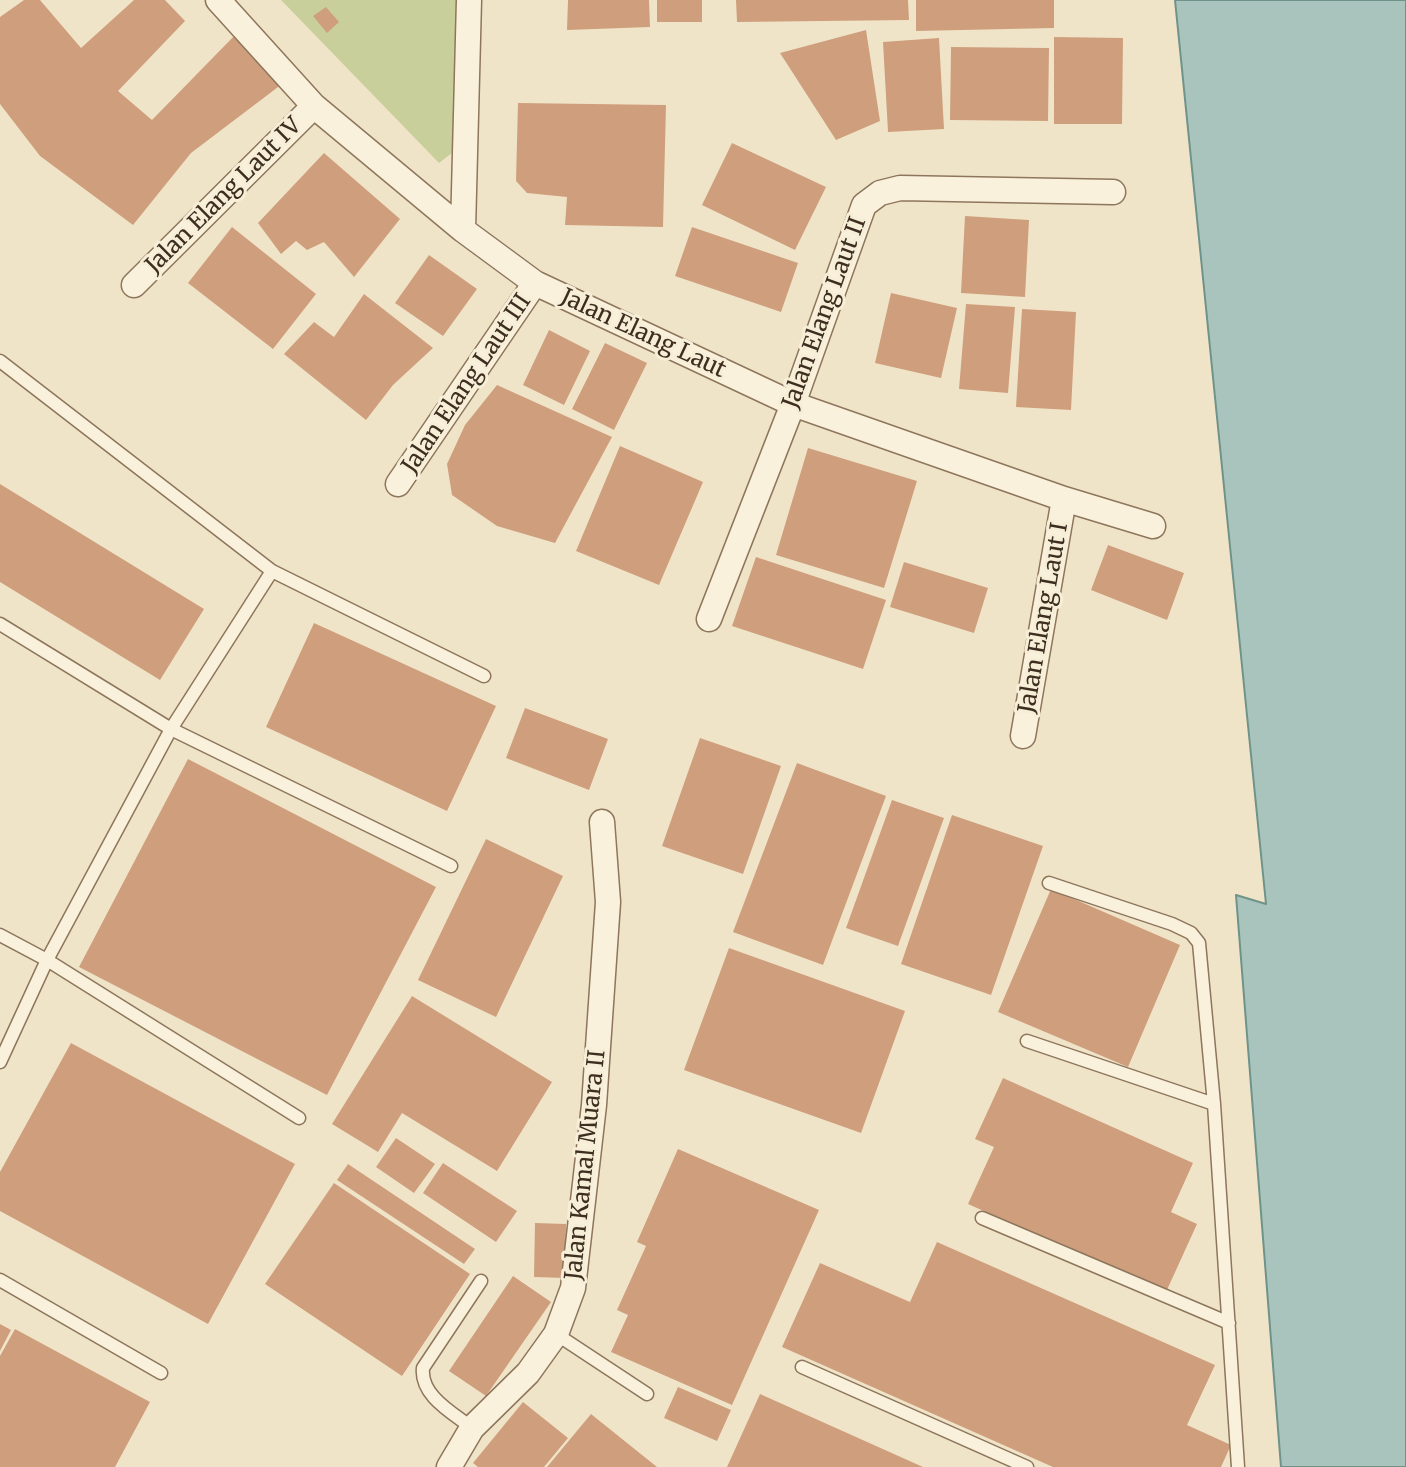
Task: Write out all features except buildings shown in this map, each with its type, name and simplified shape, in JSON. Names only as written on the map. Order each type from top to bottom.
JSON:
[{"type":"street","name":"Jalan Elang Laut","points":[[218,0],[314,106],[463,230],[535,283],[793,404],[1064,499],[1153,526]]},
{"type":"street","points":[[463,230],[469,0]]},
{"type":"street","name":"Jalan Elang Laut IV","points":[[134,285],[314,106]]},
{"type":"street","name":"Jalan Elang Laut II","points":[[709,619],[793,404],[864,205],[871,198],[900,188],[1113,192]]},
{"type":"street","name":"Jalan Elang Laut III","points":[[398,484],[535,283]]},
{"type":"street","name":"Jalan Elang Laut I","points":[[1023,736],[1064,499]]},
{"type":"street","name":"Jalan Kamal Muara II","points":[[449,1467],[472,1428],[528,1373],[556,1334],[573,1288],[594,1105],[608,902],[602,822]]},
{"type":"lane","points":[[0,361],[272,571],[484,676]]},
{"type":"lane","points":[[0,1062],[47,960],[171,729],[272,571]]},
{"type":"lane","points":[[0,624],[171,729],[451,866]]},
{"type":"lane","points":[[1049,883],[1172,924],[1191,933],[1199,943],[1214,1104],[1238,1467]]},
{"type":"lane","points":[[0,935],[47,960],[299,1118]]},
{"type":"lane","points":[[1027,1041],[1214,1104]]},
{"type":"lane","points":[[982,1218],[1229,1323]]},
{"type":"lane","points":[[0,1280],[161,1373]]},
{"type":"lane","points":[[472,1428],[434,1397],[422,1376],[423,1368],[481,1281]]},
{"type":"lane","points":[[556,1334],[648,1394]]},
{"type":"lane","points":[[802,1367],[1027,1467]]},
{"type":"green space","points":[[281,0],[465,0],[461,146],[439,163]]},
{"type":"water","points":[[1175,0],[1406,0],[1406,1467],[1281,1467],[1236,895],[1266,904]]}]
